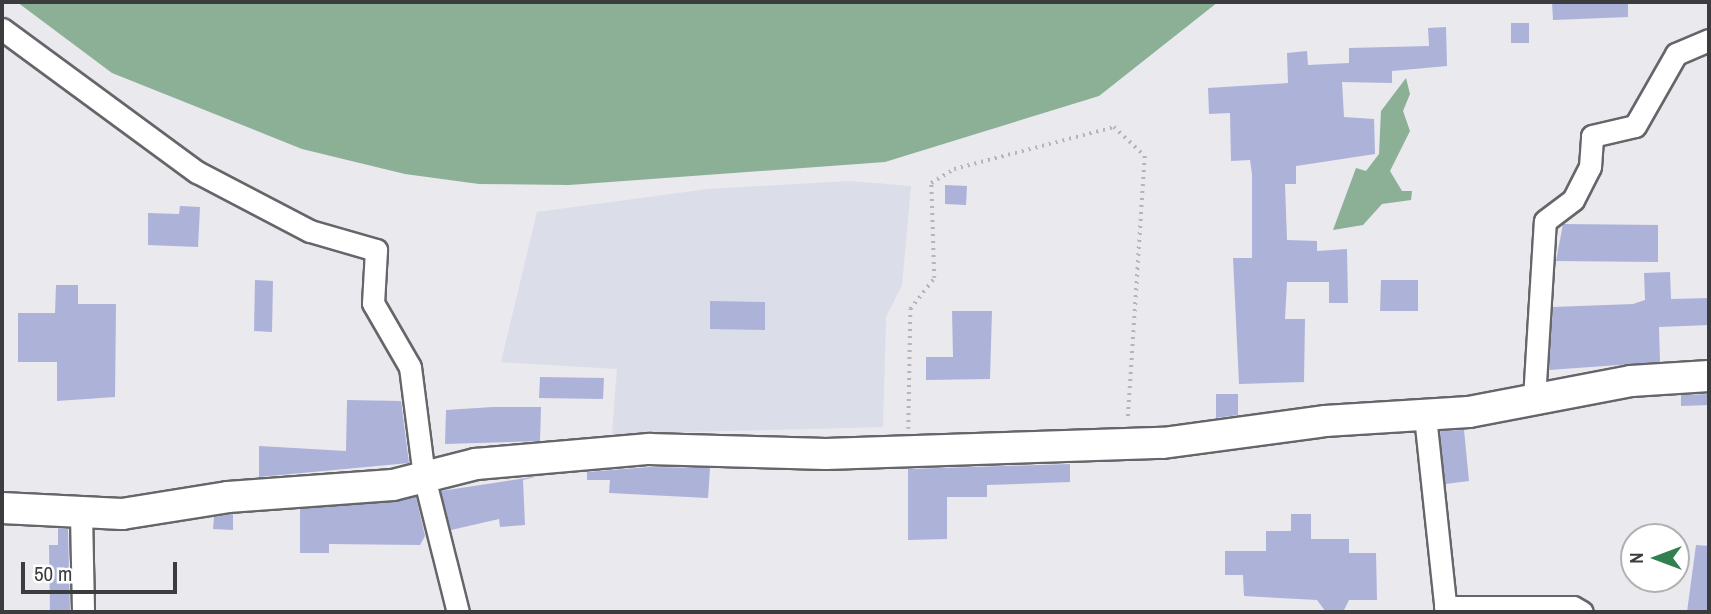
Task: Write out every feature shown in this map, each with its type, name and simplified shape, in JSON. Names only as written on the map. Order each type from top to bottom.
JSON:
[{"type":"street","points":[[2,29],[197,172],[310,232],[376,250],[373,303],[410,367],[424,477],[458,612]]},
{"type":"street","points":[[1534,399],[1545,220],[1573,200],[1590,167],[1592,136],[1635,125],[1676,54],[1709,40]]},
{"type":"street","points":[[2,508],[81,514],[424,477],[476,464],[649,449],[826,454],[1133,443],[1425,416],[1709,376]]},
{"type":"street","points":[[1425,416],[1445,610],[1573,607],[1582,612]]},
{"type":"street","points":[[81,514],[83,612]]},
{"type":"path","points":[[908,449],[910,309],[934,278],[931,183],[954,169],[1114,127],[1145,156],[1128,421],[1133,443]]},
{"type":"shaded area","points":[[17,2],[1218,2],[1099,96],[885,162],[569,185],[479,184],[405,174],[302,149],[112,73]]},
{"type":"shaded area","points":[[1406,78],[1410,94],[1403,111],[1410,131],[1390,171],[1402,191],[1412,191],[1411,200],[1382,204],[1363,225],[1333,230],[1356,168],[1366,171],[1379,154],[1381,111]]},
{"type":"shaded area","points":[[849,181],[911,186],[902,285],[886,317],[883,427],[612,434],[617,369],[501,362],[537,212],[708,189]]},
{"type":"building","points":[[1552,2],[1628,2],[1628,17],[1553,20]]},
{"type":"building","points":[[1511,23],[1529,23],[1529,43],[1511,43]]},
{"type":"building","points":[[1446,27],[1447,66],[1392,71],[1392,83],[1342,82],[1344,117],[1374,119],[1375,154],[1296,166],[1296,184],[1285,184],[1287,240],[1317,241],[1317,251],[1347,249],[1348,303],[1329,303],[1329,282],[1287,282],[1285,319],[1305,319],[1304,382],[1239,384],[1233,258],[1252,258],[1252,174],[1250,160],[1231,161],[1230,113],[1209,114],[1208,88],[1288,83],[1287,53],[1307,51],[1308,65],[1349,63],[1349,48],[1429,46],[1428,28]]},
{"type":"building","points":[[945,185],[967,186],[966,205],[945,204]]},
{"type":"building","points":[[180,206],[200,207],[198,247],[148,245],[148,213],[179,214]]},
{"type":"building","points":[[1563,224],[1658,225],[1658,262],[1556,261]]},
{"type":"building","points":[[1670,272],[1671,299],[1709,298],[1709,325],[1659,327],[1660,362],[1549,370],[1553,307],[1633,304],[1645,300],[1644,273]]},
{"type":"building","points":[[255,280],[273,281],[272,332],[254,331]]},
{"type":"building","points":[[1381,280],[1418,280],[1418,311],[1380,311]]},
{"type":"building","points":[[56,285],[78,285],[78,304],[116,304],[115,397],[57,401],[57,362],[18,362],[18,313],[55,313]]},
{"type":"building","points":[[710,301],[765,302],[765,330],[710,329]]},
{"type":"building","points":[[952,311],[992,311],[990,379],[926,380],[926,357],[953,357]]},
{"type":"building","points":[[540,377],[604,378],[603,399],[539,398]]},
{"type":"building","points":[[1216,394],[1238,394],[1238,415],[1216,418]]},
{"type":"building","points":[[1709,394],[1709,405],[1681,406],[1681,395]]},
{"type":"building","points":[[347,400],[401,401],[409,463],[259,477],[259,446],[346,451]]},
{"type":"building","points":[[541,407],[540,441],[445,444],[446,410]]},
{"type":"building","points":[[1464,430],[1469,481],[1445,484],[1440,431]]},
{"type":"building","points":[[1070,464],[1070,482],[987,485],[987,497],[947,497],[947,539],[908,540],[908,469]]},
{"type":"building","points":[[650,467],[710,468],[708,498],[609,493],[610,480],[587,480],[587,472]]},
{"type":"building","points":[[539,476],[523,480],[525,525],[500,527],[499,519],[451,530],[441,491]]},
{"type":"building","points":[[416,497],[425,536],[420,545],[329,544],[329,553],[300,553],[300,509]]},
{"type":"building","points":[[233,514],[233,530],[213,529],[214,517]]},
{"type":"building","points":[[1291,514],[1311,514],[1311,539],[1349,539],[1349,553],[1376,553],[1377,600],[1349,600],[1343,612],[1326,612],[1317,600],[1244,596],[1243,575],[1225,575],[1225,551],[1266,551],[1266,531],[1291,531]]},
{"type":"building","points":[[58,528],[68,529],[70,612],[50,612],[49,545],[58,545]]},
{"type":"building","points":[[1696,545],[1709,546],[1709,612],[1687,612]]}]
